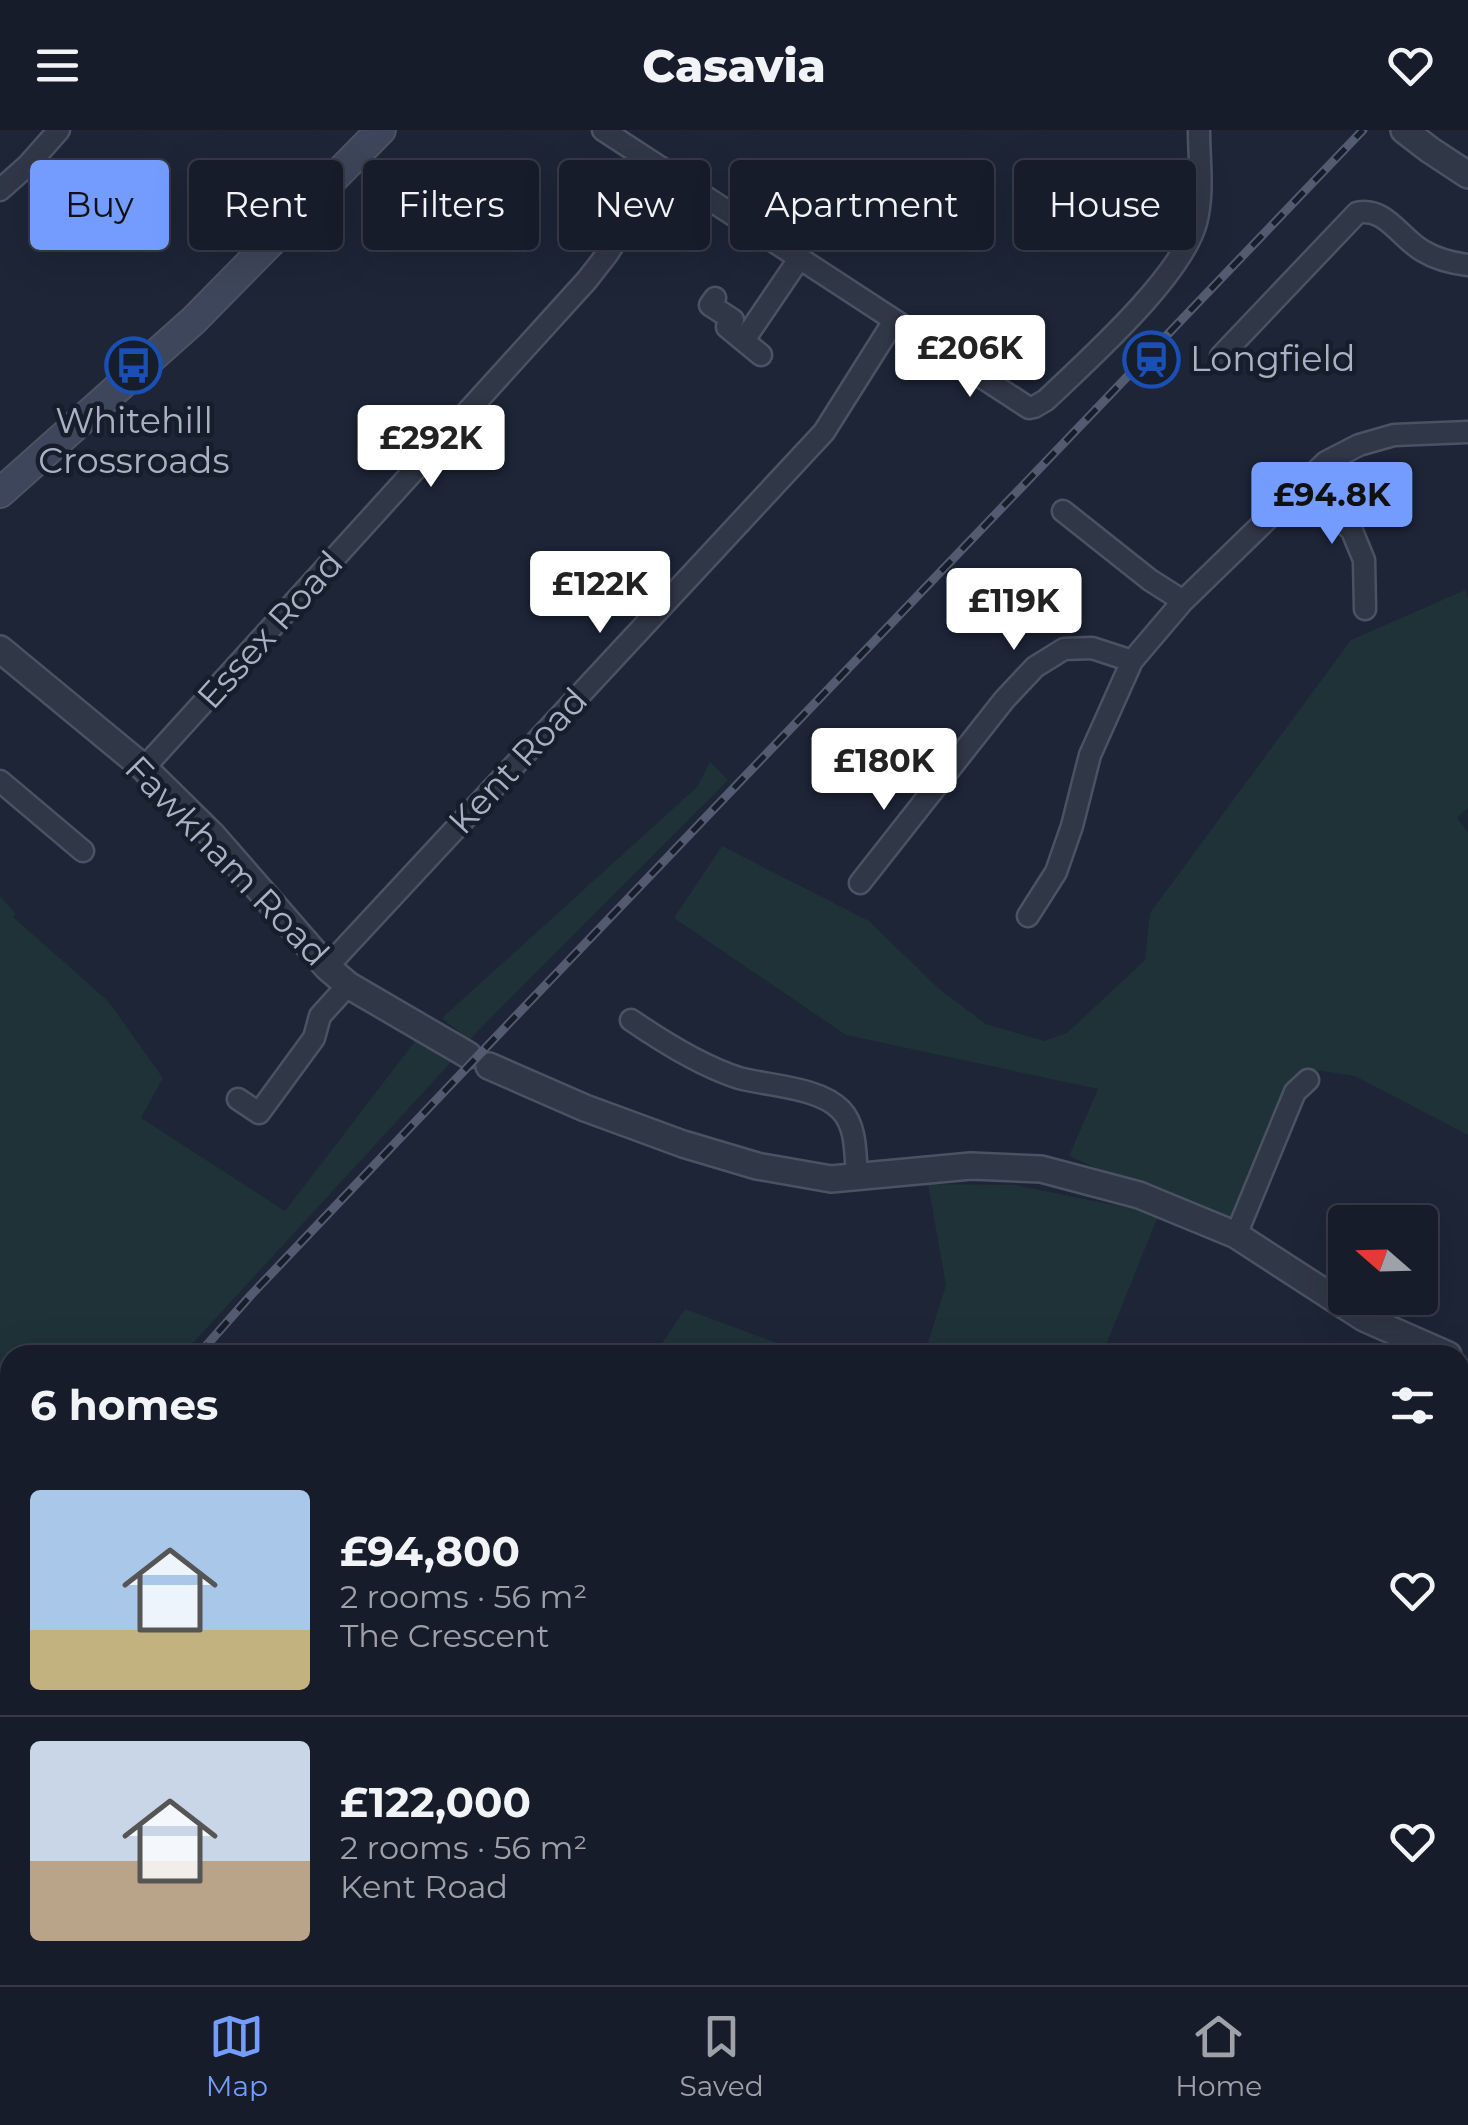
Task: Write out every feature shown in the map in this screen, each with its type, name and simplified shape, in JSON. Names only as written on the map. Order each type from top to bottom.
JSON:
[{"type":"main road","points":[[0,493],[194,320],[381,130]]},
{"type":"street","points":[[0,190],[59,130]]},
{"type":"street","points":[[603,130],[650,160]]},
{"type":"street","points":[[710,200],[1023,406],[1034,407],[1130,316],[1184,250],[1197,218],[1200,196],[1199,130]]},
{"type":"street","points":[[1404,130],[1468,175]]},
{"type":"street","points":[[1222,356],[1358,213],[1377,214],[1422,251],[1468,266]]},
{"type":"street","name":"Essex Road","points":[[144,768],[597,269],[609,250]]},
{"type":"street","points":[[744,340],[798,258]]},
{"type":"street","points":[[715,298],[710,304],[732,320],[728,326],[761,355]]},
{"type":"street","name":"Kent Road","points":[[327,967],[824,432],[894,321]]},
{"type":"street","points":[[1028,916],[1056,872],[1090,756],[1132,662],[1183,601],[1326,462],[1360,445],[1394,435],[1468,432]]},
{"type":"street","points":[[1305,484],[1352,531],[1364,560],[1365,609]]},
{"type":"street","points":[[1064,512],[1183,601]]},
{"type":"street","points":[[860,883],[1004,700],[1035,667],[1064,649],[1092,648],[1132,662]]},
{"type":"street","name":"Fawkham Road","points":[[4,662],[144,768],[213,836],[327,967],[348,985],[478,1060],[585,1108],[757,1166],[831,1179],[971,1166],[1040,1169],[1139,1195],[1236,1235],[1364,1318],[1425,1345]]},
{"type":"street","points":[[0,781],[83,851]]},
{"type":"street","points":[[238,1098],[259,1113],[314,1038],[320,1016],[348,985]]},
{"type":"street","points":[[630,1020],[667,1045],[737,1077],[804,1092],[840,1109],[850,1124],[856,1176]]},
{"type":"street","points":[[1236,1235],[1295,1092],[1308,1080]]},
{"type":"shaded area","points":[[1465,590],[1468,808],[1457,818],[1468,832],[1468,1135],[1355,1076],[1309,1069],[1290,1087],[1230,1221],[1190,1210],[1069,1156],[1098,1089],[846,1035],[674,918],[722,846],[869,921],[939,989],[986,1024],[1044,1041],[1067,1033],[1145,960],[1150,913],[1351,640]]},
{"type":"shaded area","points":[[710,762],[728,780],[469,1040],[442,1018],[697,787]]},
{"type":"shaded area","points":[[0,896],[16,914],[13,917],[108,1001],[163,1078],[141,1118],[285,1211],[416,1040],[453,1060],[191,1345],[0,1345]]},
{"type":"shaded area","points":[[928,1184],[1015,1185],[1159,1214],[1106,1345],[927,1345],[946,1285]]},
{"type":"shaded area","points":[[685,1309],[782,1345],[661,1345]]},
{"type":"railway","points":[[207,1345],[1363,130]]},
{"type":"place","name":"Longfield","points":[[1151,359]]},
{"type":"place","name":"Whitehill Crossroads","points":[[134,365]]}]
